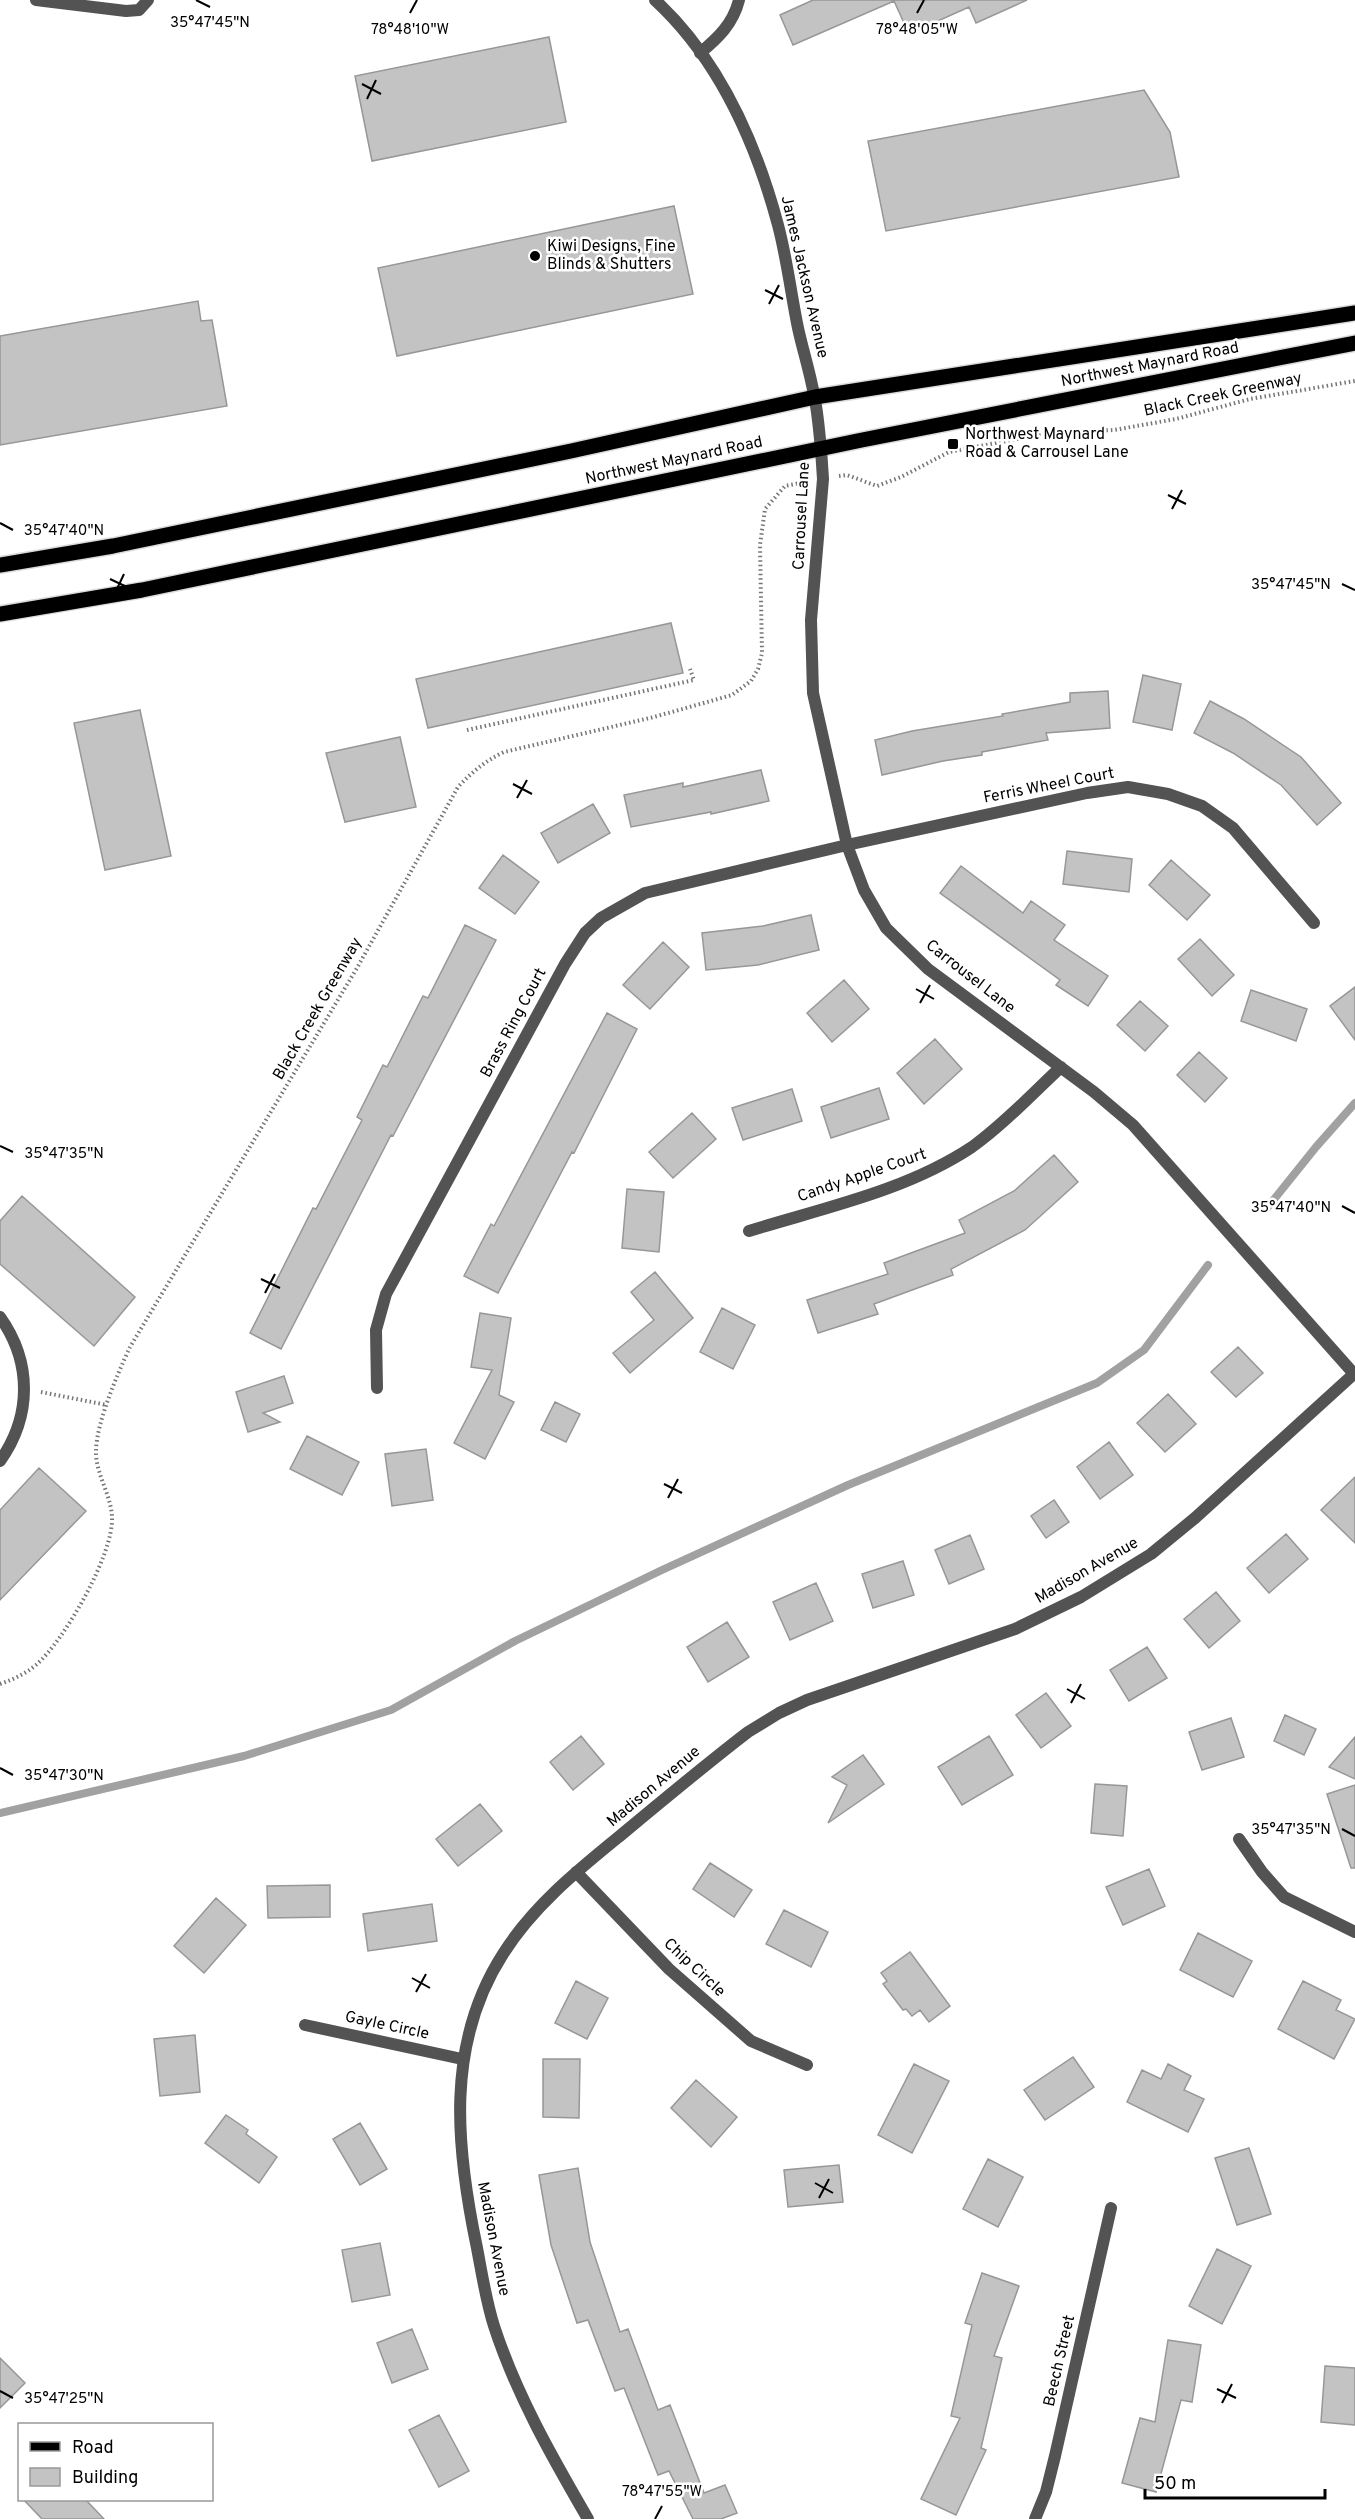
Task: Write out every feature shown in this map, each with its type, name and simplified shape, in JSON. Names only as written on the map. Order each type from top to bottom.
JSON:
[{"type":"main road","name":"Northwest Maynard Road","points":[[0,565],[192,529],[571,451],[815,397],[1355,313]]},
{"type":"main road","name":"Northwest Maynard Road","points":[[0,614],[142,590],[821,449],[1355,343]]},
{"type":"street","points":[[36,0],[126,11],[139,10],[148,0]]},
{"type":"street","name":"James Jackson Avenue","points":[[655,0],[685,32],[720,81],[740,118],[761,172],[779,226],[798,330],[815,397],[821,449]]},
{"type":"street","points":[[700,53],[721,36],[735,15],[739,0]]},
{"type":"street","name":"Carrousel Lane","points":[[821,449],[823,479],[811,620],[813,693],[847,845],[864,890],[886,928],[928,969],[1060,1066],[1133,1125],[1355,1374]]},
{"type":"street","name":"Ferris Wheel Court","points":[[847,845],[1088,793],[1128,787],[1148,790],[1168,794],[1202,806],[1233,828],[1314,923]]},
{"type":"street","name":"Brass Ring Court","points":[[377,1388],[376,1330],[386,1294],[565,964],[585,933],[600,918],[645,893],[847,845]]},
{"type":"street","name":"Candy Apple Court","points":[[749,1231],[881,1189],[937,1167],[973,1146],[1004,1120],[1060,1066]]},
{"type":"street","points":[[0,1317],[12,1334],[21,1358],[25,1384],[24,1402],[18,1428],[0,1461]]},
{"type":"street","name":"Madison Avenue","points":[[588,2519],[543,2443],[494,2325],[465,2178],[459,2127],[462,2059],[479,2005],[503,1954],[536,1911],[576,1872],[702,1767],[748,1732],[779,1713],[807,1700],[1015,1629],[1057,1610],[1116,1576],[1151,1554],[1195,1518],[1355,1374]]},
{"type":"street","points":[[1239,1839],[1262,1872],[1284,1897],[1355,1932]]},
{"type":"street","name":"Chip Circle","points":[[576,1872],[669,1969],[751,2041],[807,2065]]},
{"type":"street","name":"Gayle Circle","points":[[305,2025],[462,2059]]},
{"type":"street","name":"Beech Street","points":[[1035,2519],[1046,2492],[1053,2465],[1111,2208]]},
{"type":"path","name":"Black Creek Greenway","points":[[854,479],[878,486],[902,477],[949,452],[1048,433],[1114,430],[1176,419],[1250,399],[1355,381]]},
{"type":"path","name":"Black Creek Greenway","points":[[0,1683],[20,1677],[38,1664],[52,1648],[74,1615],[97,1572],[108,1541],[112,1519],[96,1451],[115,1378],[147,1317],[357,968],[444,808],[467,777],[488,760],[504,752],[676,711],[732,694],[752,681],[762,653],[760,545],[765,509],[777,493]]},
{"type":"path","points":[[467,730],[694,680],[690,669]]},
{"type":"path","points":[[40,1392],[107,1405]]},
{"type":"building","points":[[813,0],[1027,0],[976,23],[969,7],[909,34],[894,1],[793,45],[780,15]]},
{"type":"building","points":[[549,37],[566,122],[372,161],[355,76]]},
{"type":"building","points":[[1144,90],[1170,132],[1179,177],[886,231],[868,141]]},
{"type":"building","points":[[674,206],[693,294],[397,356],[378,268]]},
{"type":"building","points":[[198,301],[201,321],[212,320],[227,406],[0,445],[0,336]]},
{"type":"building","points":[[671,623],[683,673],[428,728],[416,679]]},
{"type":"building","points":[[1143,675],[1181,684],[1172,730],[1133,722]]},
{"type":"building","points":[[1108,691],[1110,728],[1046,733],[1048,740],[982,752],[982,755],[882,775],[875,740],[1070,702],[1070,693]]},
{"type":"building","points":[[1210,701],[1244,719],[1301,757],[1341,803],[1317,825],[1281,785],[1233,753],[1194,733]]},
{"type":"building","points":[[140,710],[171,856],[105,870],[74,723]]},
{"type":"building","points":[[400,737],[416,807],[345,822],[326,753]]},
{"type":"building","points":[[761,770],[769,801],[711,814],[711,812],[631,827],[624,795],[683,783],[683,787]]},
{"type":"building","points":[[593,804],[610,833],[558,863],[541,833]]},
{"type":"building","points":[[1067,851],[1132,859],[1129,892],[1063,884]]},
{"type":"building","points":[[503,855],[539,882],[515,914],[479,888]]},
{"type":"building","points":[[1171,860],[1210,895],[1187,920],[1149,885]]},
{"type":"building","points":[[961,866],[1023,913],[1031,901],[1065,925],[1054,940],[1108,976],[1088,1006],[1056,985],[1060,980],[940,893]]},
{"type":"building","points":[[811,915],[819,950],[758,965],[706,970],[702,933],[763,926]]},
{"type":"building","points":[[465,925],[496,940],[393,1136],[391,1135],[281,1349],[250,1333],[313,1208],[316,1209],[362,1120],[357,1117],[383,1065],[387,1067],[423,996],[428,998]]},
{"type":"building","points":[[1200,939],[1234,975],[1212,996],[1178,959]]},
{"type":"building","points":[[663,942],[689,967],[650,1009],[623,985]]},
{"type":"building","points":[[844,980],[869,1009],[832,1042],[807,1013]]},
{"type":"building","points":[[1355,987],[1355,1040],[1330,1006]]},
{"type":"building","points":[[1251,990],[1307,1009],[1296,1041],[1241,1021]]},
{"type":"building","points":[[1140,1001],[1168,1026],[1145,1051],[1117,1025]]},
{"type":"building","points":[[607,1013],[637,1029],[574,1153],[572,1152],[498,1293],[464,1276],[491,1224],[494,1226]]},
{"type":"building","points":[[935,1039],[962,1069],[924,1104],[897,1073]]},
{"type":"building","points":[[1199,1052],[1227,1078],[1205,1102],[1177,1075]]},
{"type":"building","points":[[879,1088],[889,1119],[831,1138],[821,1107]]},
{"type":"building","points":[[792,1089],[802,1121],[743,1140],[732,1108]]},
{"type":"building","points":[[692,1113],[716,1139],[673,1178],[649,1152]]},
{"type":"building","points":[[1054,1155],[1078,1182],[1025,1230],[951,1269],[953,1275],[874,1304],[878,1314],[818,1333],[807,1300],[888,1274],[884,1263],[965,1233],[959,1220],[1014,1191]]},
{"type":"building","points":[[627,1189],[664,1192],[659,1252],[622,1248]]},
{"type":"building","points":[[22,1196],[135,1297],[94,1346],[0,1264],[0,1221]]},
{"type":"building","points":[[655,1272],[693,1318],[630,1373],[613,1353],[654,1320],[631,1292]]},
{"type":"building","points":[[722,1308],[755,1325],[733,1369],[700,1352]]},
{"type":"building","points":[[480,1313],[511,1318],[499,1395],[514,1402],[485,1459],[454,1443],[492,1370],[471,1367]]},
{"type":"building","points":[[1238,1347],[1263,1373],[1236,1397],[1211,1372]]},
{"type":"building","points":[[284,1376],[293,1403],[263,1413],[280,1422],[248,1432],[236,1392]]},
{"type":"building","points":[[1168,1394],[1196,1424],[1165,1452],[1137,1423]]},
{"type":"building","points":[[555,1402],[580,1414],[566,1442],[541,1430]]},
{"type":"building","points":[[307,1436],[359,1462],[342,1495],[290,1469]]},
{"type":"building","points":[[1109,1442],[1133,1475],[1100,1499],[1077,1467]]},
{"type":"building","points":[[426,1449],[433,1500],[392,1506],[385,1454]]},
{"type":"building","points":[[39,1468],[86,1511],[0,1600],[0,1510]]},
{"type":"building","points":[[1355,1477],[1355,1543],[1321,1510]]},
{"type":"building","points":[[1054,1500],[1069,1522],[1046,1538],[1031,1516]]},
{"type":"building","points":[[1286,1534],[1308,1559],[1269,1593],[1247,1568]]},
{"type":"building","points":[[970,1535],[984,1569],[949,1584],[935,1550]]},
{"type":"building","points":[[903,1561],[914,1595],[873,1608],[862,1574]]},
{"type":"building","points":[[816,1583],[833,1621],[790,1640],[773,1602]]},
{"type":"building","points":[[1216,1592],[1240,1621],[1209,1648],[1184,1619]]},
{"type":"building","points":[[727,1622],[749,1657],[708,1682],[687,1647]]},
{"type":"building","points":[[1147,1647],[1167,1678],[1129,1701],[1110,1670]]},
{"type":"building","points":[[1046,1693],[1071,1726],[1041,1748],[1016,1715]]},
{"type":"building","points":[[1285,1715],[1316,1729],[1304,1755],[1274,1741]]},
{"type":"building","points":[[1231,1718],[1244,1757],[1202,1770],[1189,1732]]},
{"type":"building","points":[[581,1736],[604,1764],[573,1790],[550,1762]]},
{"type":"building","points":[[989,1736],[1013,1775],[962,1805],[938,1767]]},
{"type":"building","points":[[1355,1737],[1355,1779],[1329,1767]]},
{"type":"building","points":[[863,1755],[884,1784],[828,1823],[847,1785],[832,1777]]},
{"type":"building","points":[[1095,1784],[1127,1786],[1123,1836],[1091,1833]]},
{"type":"building","points":[[1355,1785],[1355,1868],[1351,1868],[1327,1794]]},
{"type":"building","points":[[480,1804],[502,1831],[458,1866],[436,1839]]},
{"type":"building","points":[[710,1863],[752,1890],[734,1917],[693,1889]]},
{"type":"building","points":[[1149,1869],[1165,1906],[1123,1925],[1106,1887]]},
{"type":"building","points":[[330,1885],[330,1917],[268,1918],[267,1886]]},
{"type":"building","points":[[216,1898],[246,1925],[204,1973],[174,1946]]},
{"type":"building","points":[[432,1904],[437,1941],[368,1951],[363,1914]]},
{"type":"building","points":[[784,1910],[828,1932],[811,1967],[766,1944]]},
{"type":"building","points":[[1198,1933],[1252,1961],[1233,1997],[1180,1970]]},
{"type":"building","points":[[910,1952],[950,2006],[929,2022],[920,2010],[912,2016],[906,2009],[903,2010],[883,1984],[887,1981],[881,1973]]},
{"type":"building","points":[[576,1981],[608,1998],[587,2039],[555,2023]]},
{"type":"building","points":[[1303,1981],[1341,2000],[1336,2010],[1355,2019],[1334,2059],[1278,2029]]},
{"type":"building","points":[[195,2035],[200,2092],[160,2096],[154,2039]]},
{"type":"building","points":[[1073,2057],[1094,2087],[1045,2120],[1024,2090]]},
{"type":"building","points":[[543,2059],[580,2059],[579,2118],[543,2117]]},
{"type":"building","points":[[914,2064],[949,2081],[912,2153],[878,2135]]},
{"type":"building","points":[[1168,2064],[1191,2076],[1184,2090],[1204,2099],[1188,2132],[1127,2102],[1142,2070],[1161,2079]]},
{"type":"building","points":[[696,2080],[737,2117],[711,2147],[671,2108]]},
{"type":"building","points":[[226,2115],[248,2130],[246,2134],[277,2157],[259,2183],[205,2143]]},
{"type":"building","points":[[360,2123],[387,2169],[360,2185],[333,2139]]},
{"type":"building","points":[[1249,2148],[1271,2214],[1237,2225],[1215,2158]]},
{"type":"building","points":[[988,2159],[1023,2177],[998,2227],[963,2209]]},
{"type":"building","points":[[839,2165],[843,2202],[788,2207],[784,2170]]},
{"type":"building","points":[[578,2168],[590,2242],[620,2332],[628,2329],[658,2410],[670,2405],[704,2493],[725,2485],[737,2513],[721,2519],[693,2519],[669,2471],[658,2475],[624,2388],[615,2391],[588,2320],[577,2323],[551,2245],[539,2175]]},
{"type":"building","points":[[380,2243],[390,2295],[352,2302],[342,2250]]},
{"type":"building","points":[[1217,2249],[1251,2266],[1222,2324],[1189,2306]]},
{"type":"building","points":[[982,2273],[1019,2286],[994,2356],[1002,2358],[981,2448],[986,2450],[956,2515],[921,2499],[960,2418],[951,2416],[972,2325],[965,2323]]},
{"type":"building","points":[[412,2329],[428,2369],[392,2383],[377,2343]]},
{"type":"building","points":[[1168,2340],[1201,2345],[1192,2402],[1181,2400],[1156,2492],[1122,2483],[1140,2418],[1155,2422]]},
{"type":"building","points":[[0,2358],[25,2383],[0,2408]]},
{"type":"building","points":[[1325,2366],[1355,2368],[1355,2425],[1321,2422]]},
{"type":"building","points":[[439,2415],[469,2471],[439,2487],[409,2430]]},
{"type":"building","points":[[25,2501],[87,2501],[104,2519],[42,2519]]},
{"type":"waterway","points":[[1267,1208],[1355,1103]]},
{"type":"waterway","points":[[0,1813],[244,1756],[391,1710],[515,1641],[662,1570],[848,1485],[1097,1383],[1144,1350],[1208,1265]]},
{"type":"place","name":"Kiwi Designs, Fine Blinds & Shutters","points":[[535,256]]},
{"type":"place","name":"Northwest Maynard Road & Carrousel Lane","points":[[953,444]]}]
